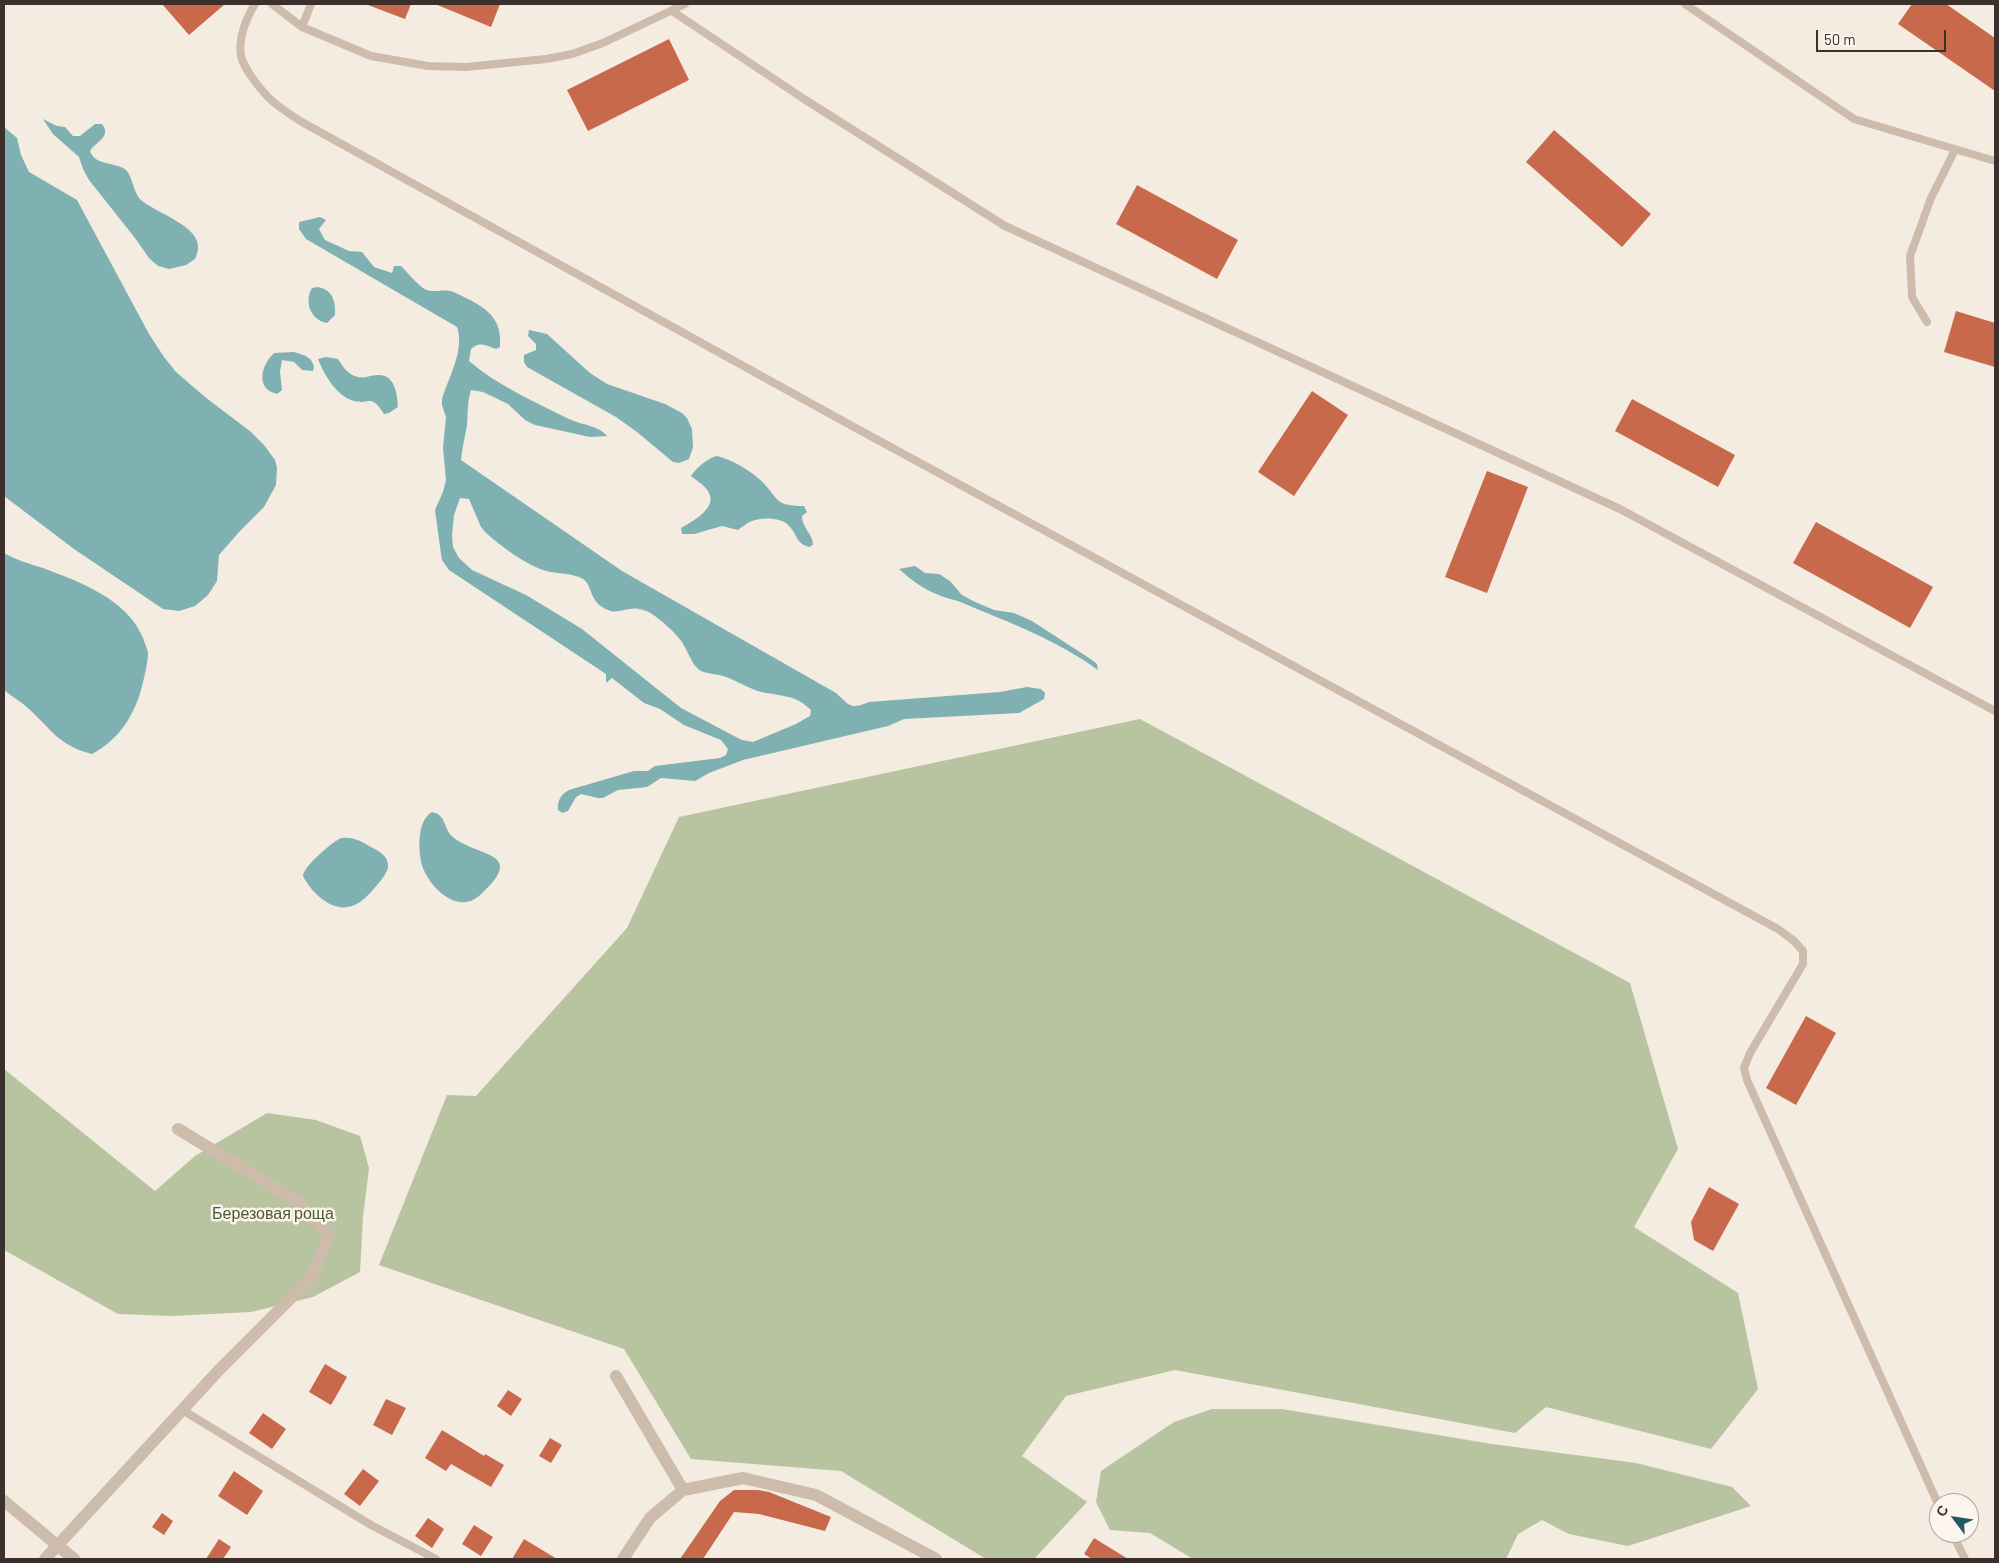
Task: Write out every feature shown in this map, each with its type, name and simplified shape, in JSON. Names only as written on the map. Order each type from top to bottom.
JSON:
[{"type":"street","points":[[45,1559],[184,1411],[219,1370],[312,1277],[329,1235],[297,1201],[178,1129]]},
{"type":"street","points":[[616,1376],[683,1490]]},
{"type":"street","points":[[623,1559],[650,1518],[683,1490],[743,1478],[816,1495],[936,1559]]},
{"type":"street","points":[[4,1502],[74,1559]]},
{"type":"lane","points":[[255,4],[248,15],[243,34],[241,56],[254,80],[269,98],[300,121],[844,421],[1778,929],[1794,941],[1803,951],[1803,964],[1750,1053],[1744,1068],[1747,1080],[1933,1493]]},
{"type":"lane","points":[[272,4],[302,28],[371,56],[428,66],[466,67],[546,59],[572,54],[602,43],[685,4]]},
{"type":"lane","points":[[302,28],[311,4]]},
{"type":"lane","points":[[1685,4],[1854,120],[1995,162]]},
{"type":"lane","points":[[1696,11],[1702,4]]},
{"type":"lane","points":[[672,11],[804,99],[1005,226],[1620,509],[1995,711]]},
{"type":"lane","points":[[1927,322],[1912,298],[1910,256],[1931,198],[1954,150]]},
{"type":"lane","points":[[184,1411],[371,1525],[436,1559]]},
{"type":"lane","points":[[1957,1543],[1965,1559]]},
{"type":"green space","points":[[1140,719],[1630,983],[1678,1149],[1634,1227],[1738,1293],[1758,1389],[1711,1449],[1546,1407],[1515,1433],[1175,1370],[1066,1396],[1022,1456],[1087,1502],[1034,1559],[986,1559],[841,1471],[691,1459],[624,1349],[379,1265],[447,1095],[476,1096],[627,928],[679,817]]},
{"type":"green space","name":"Березовая роща","points":[[4,1069],[155,1191],[195,1156],[267,1113],[316,1120],[360,1136],[369,1168],[363,1217],[360,1272],[313,1297],[251,1312],[173,1316],[118,1314],[4,1250]]},
{"type":"green space","points":[[1212,1409],[1282,1409],[1492,1444],[1636,1463],[1732,1487],[1751,1506],[1628,1546],[1569,1534],[1542,1520],[1518,1534],[1506,1559],[1193,1559],[1150,1533],[1110,1530],[1096,1502],[1101,1471],[1174,1422]]},
{"type":"water","points":[[43,119],[57,126],[65,127],[73,136],[80,136],[95,124],[102,124],[105,128],[104,136],[90,151],[92,156],[99,161],[126,170],[141,200],[192,233],[197,240],[198,248],[195,259],[186,265],[169,269],[158,266],[149,258],[89,180],[79,157],[53,134]]},
{"type":"water","points":[[4,127],[17,138],[21,155],[29,172],[77,200],[149,334],[176,372],[251,432],[275,460],[277,468],[276,485],[264,507],[219,555],[217,581],[208,595],[195,606],[179,611],[163,609],[74,549],[4,496]]},
{"type":"water","points":[[320,217],[326,220],[319,229],[325,240],[349,251],[362,252],[374,267],[392,273],[394,266],[401,266],[426,290],[452,292],[483,307],[497,323],[500,347],[496,349],[483,344],[477,345],[471,349],[469,361],[517,393],[569,419],[594,427],[607,436],[590,437],[535,425],[525,420],[508,404],[483,392],[471,390],[461,460],[622,571],[836,693],[854,706],[869,702],[1000,692],[1027,687],[1041,689],[1045,693],[1044,699],[1019,713],[904,719],[888,726],[743,760],[709,773],[695,781],[661,778],[647,787],[618,790],[603,798],[581,794],[576,797],[568,811],[562,813],[558,810],[559,801],[569,790],[634,771],[648,771],[655,766],[720,758],[726,755],[728,749],[721,740],[684,725],[660,709],[644,703],[612,678],[606,683],[606,674],[449,570],[442,560],[435,510],[446,480],[443,448],[446,417],[442,399],[458,354],[459,336],[457,327],[306,239],[299,229],[299,222]],"holes":[[[460,498],[469,499],[485,532],[522,560],[546,571],[583,579],[597,603],[608,610],[645,610],[679,638],[693,662],[701,671],[727,677],[755,690],[798,700],[811,710],[810,716],[753,742],[742,740],[681,708],[582,629],[526,595],[472,570],[459,558],[453,547],[454,515]]]},
{"type":"water","points":[[318,287],[327,291],[334,301],[335,315],[327,323],[316,318],[310,309],[310,293],[312,288]]},
{"type":"water","points":[[529,330],[547,334],[590,373],[607,384],[665,404],[682,413],[687,418],[692,429],[693,447],[689,459],[679,463],[673,462],[616,417],[527,367],[524,362],[524,355],[536,350],[536,344],[528,336]]},
{"type":"water","points":[[294,352],[311,360],[314,366],[313,371],[302,370],[294,362],[282,360],[280,372],[282,390],[277,394],[270,391],[265,387],[262,376],[269,358],[274,353]]},
{"type":"water","points":[[326,357],[338,359],[346,370],[354,376],[363,378],[377,375],[388,378],[396,390],[398,407],[384,414],[373,402],[354,401],[342,394],[327,378],[318,359]]},
{"type":"water","points":[[717,456],[733,462],[753,474],[765,484],[780,502],[793,506],[804,506],[807,512],[802,516],[802,520],[813,541],[813,545],[805,546],[787,524],[783,521],[772,519],[752,521],[738,530],[722,526],[694,534],[682,534],[681,528],[702,514],[711,499],[706,488],[691,476],[702,464]]},
{"type":"water","points":[[4,553],[18,560],[72,579],[101,594],[126,613],[136,624],[143,638],[148,652],[146,671],[134,710],[117,735],[92,754],[63,742],[26,706],[4,690]]},
{"type":"water","points":[[915,566],[925,573],[939,574],[950,581],[962,595],[975,602],[994,610],[1014,613],[1032,621],[1092,660],[1097,664],[1098,670],[1082,659],[1033,633],[930,591],[899,569]]},
{"type":"water","points":[[432,812],[443,819],[453,837],[463,844],[494,858],[499,863],[500,871],[493,881],[479,896],[471,901],[454,901],[446,897],[432,884],[423,868],[419,847],[421,830],[427,816]]},
{"type":"water","points":[[341,838],[359,841],[378,851],[383,855],[388,864],[385,875],[363,900],[356,905],[337,907],[323,900],[311,888],[303,876],[308,867],[325,849]]},
{"type":"building","points":[[162,4],[225,4],[189,35]]},
{"type":"building","points":[[368,4],[411,4],[405,19]]},
{"type":"building","points":[[435,4],[500,4],[491,27]]},
{"type":"building","points":[[1912,4],[1946,4],[1995,38],[1995,91],[1898,24]]},
{"type":"building","points":[[669,39],[689,80],[588,131],[567,90]]},
{"type":"building","points":[[1554,130],[1651,214],[1622,247],[1526,162]]},
{"type":"building","points":[[1137,185],[1238,240],[1217,279],[1116,224]]},
{"type":"building","points":[[1956,311],[1995,323],[1995,367],[1944,352]]},
{"type":"building","points":[[1312,391],[1348,415],[1294,496],[1258,472]]},
{"type":"building","points":[[1632,399],[1735,455],[1718,487],[1615,431]]},
{"type":"building","points":[[1487,471],[1528,487],[1487,593],[1445,577]]},
{"type":"building","points":[[1816,522],[1933,587],[1910,628],[1793,563]]},
{"type":"building","points":[[1806,1016],[1836,1033],[1796,1105],[1766,1088]]},
{"type":"building","points":[[1709,1187],[1739,1204],[1713,1251],[1694,1240],[1691,1222]]},
{"type":"building","points":[[325,1364],[347,1377],[331,1405],[309,1392]]},
{"type":"building","points":[[508,1390],[522,1399],[511,1416],[497,1406]]},
{"type":"building","points":[[386,1399],[406,1408],[392,1435],[373,1425]]},
{"type":"building","points":[[263,1413],[286,1429],[272,1449],[249,1433]]},
{"type":"building","points":[[442,1430],[484,1456],[485,1454],[504,1465],[491,1487],[451,1464],[446,1471],[425,1458]]},
{"type":"building","points":[[550,1438],[562,1445],[551,1463],[539,1456]]},
{"type":"building","points":[[363,1469],[379,1481],[360,1506],[344,1494]]},
{"type":"building","points":[[234,1471],[263,1491],[247,1515],[218,1496]]},
{"type":"building","points":[[734,1490],[769,1492],[831,1517],[825,1531],[759,1514],[734,1512],[703,1559],[680,1559],[720,1501]]},
{"type":"building","points":[[162,1513],[173,1521],[164,1535],[152,1527]]},
{"type":"building","points":[[428,1518],[444,1529],[432,1548],[415,1536]]},
{"type":"building","points":[[474,1525],[493,1537],[481,1556],[462,1544]]},
{"type":"building","points":[[1094,1538],[1128,1559],[1092,1559],[1084,1554]]},
{"type":"building","points":[[219,1539],[231,1547],[223,1559],[206,1559]]},
{"type":"building","points":[[524,1539],[557,1559],[512,1559]]}]
